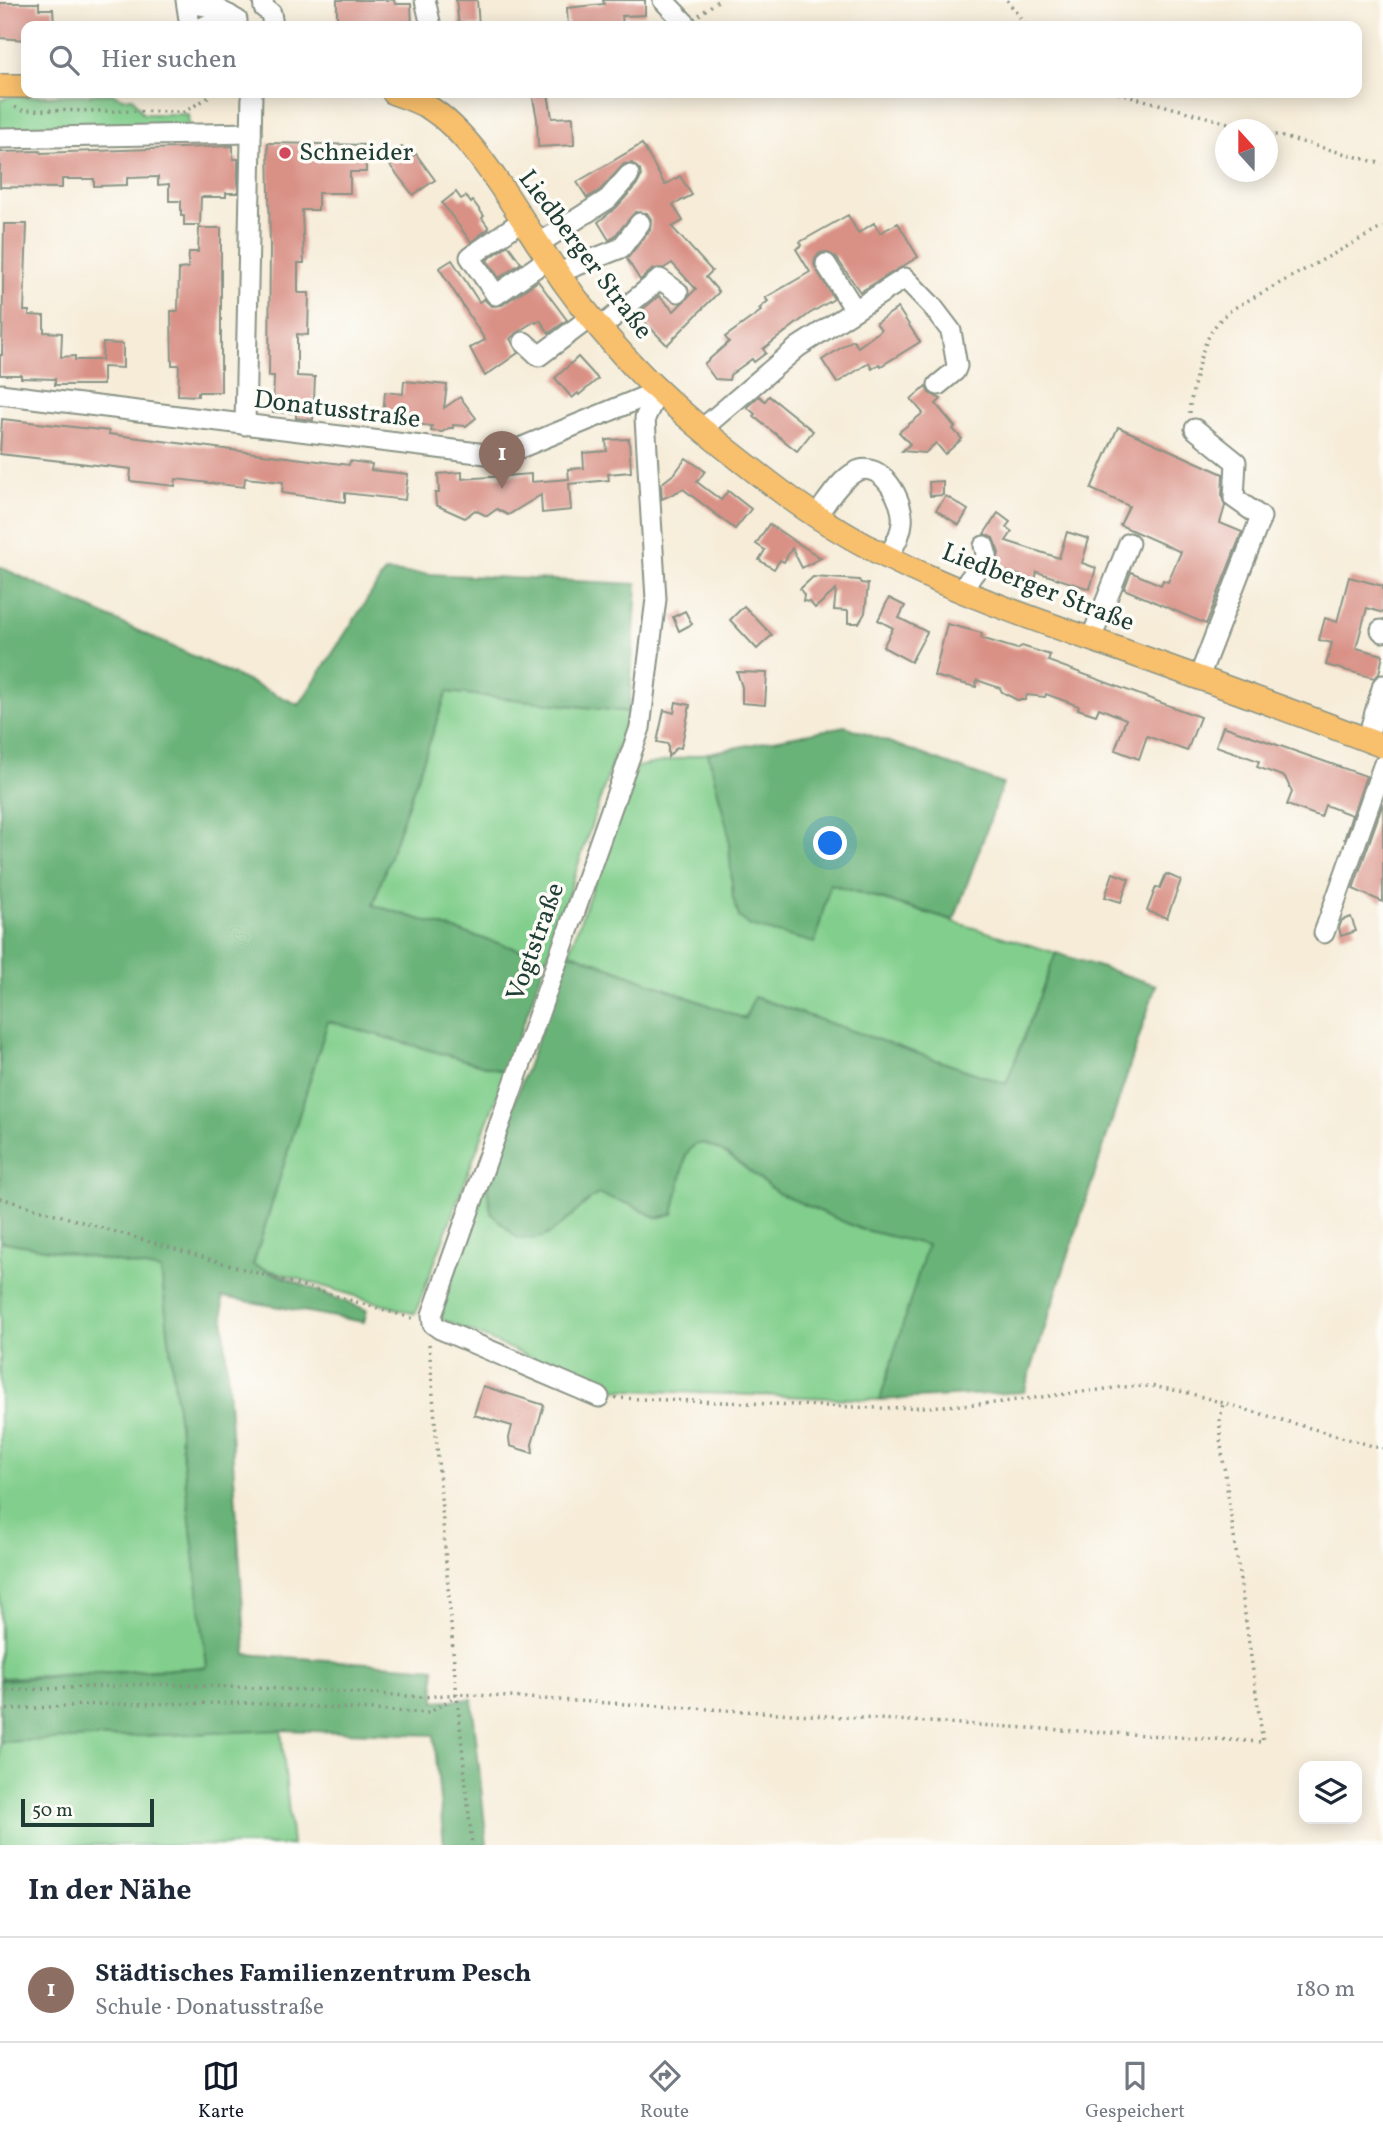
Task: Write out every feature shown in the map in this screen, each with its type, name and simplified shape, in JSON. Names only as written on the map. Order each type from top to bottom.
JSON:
[{"type":"main road","points":[[5,96],[21,88]]},
{"type":"main road","name":"Liedberger Straße","points":[[431,100],[448,124],[470,147],[596,323],[658,391],[783,493],[816,516],[887,558],[961,590],[1375,743]]},
{"type":"street","points":[[263,0],[264,8],[271,13],[272,21]]},
{"type":"street","points":[[425,0],[430,21]]},
{"type":"street","points":[[663,0],[683,21]]},
{"type":"street","points":[[189,21],[186,1],[214,7],[233,21]]},
{"type":"street","points":[[245,425],[252,98]]},
{"type":"street","points":[[0,138],[251,133]]},
{"type":"street","points":[[523,220],[470,257],[496,295],[548,259],[608,200],[629,175]]},
{"type":"street","points":[[548,259],[621,248],[640,223]]},
{"type":"street","points":[[826,264],[855,310]]},
{"type":"street","points":[[703,428],[786,356],[905,278],[951,331],[957,366],[955,371],[938,385]]},
{"type":"street","points":[[524,342],[539,356],[596,323],[660,279],[678,292]]},
{"type":"street","name":"Donatusstraße","points":[[0,394],[475,453],[497,453],[520,448],[658,391]]},
{"type":"street","name":"Vogtstraße","points":[[433,1324],[434,1305],[640,728],[656,599],[645,418],[658,391]]},
{"type":"street","points":[[1195,429],[1236,462],[1234,498],[1261,517],[1199,677]]},
{"type":"street","points":[[816,516],[855,472],[866,469],[878,474],[892,488],[901,508],[903,522],[887,558]]},
{"type":"street","points":[[1091,639],[1129,543]]},
{"type":"street","points":[[961,590],[987,556],[984,546]]},
{"type":"street","points":[[1375,743],[1383,685]]},
{"type":"street","points":[[1324,933],[1383,766]]},
{"type":"street","points":[[433,1324],[445,1332],[599,1397]]},
{"type":"path","points":[[690,21],[719,0]]},
{"type":"path","points":[[1007,0],[1022,21]]},
{"type":"path","points":[[5,96],[22,110],[184,112],[207,98]]},
{"type":"path","points":[[1136,98],[1215,119]]},
{"type":"path","points":[[1278,136],[1383,164]]},
{"type":"path","points":[[1195,429],[1190,417],[1190,404],[1204,345],[1218,319],[1383,227]]},
{"type":"path","points":[[0,1198],[433,1324],[429,1345],[472,1845]]},
{"type":"path","points":[[599,1397],[878,1408],[994,1403],[1122,1387],[1151,1387],[1177,1390],[1383,1449]]},
{"type":"path","points":[[0,1691],[155,1684],[423,1697],[458,1693],[1263,1742],[1220,1438],[1223,1403]]},
{"type":"path","points":[[0,1710],[102,1704],[244,1703],[429,1713],[458,1693]]},
{"type":"green space","points":[[9,97],[133,98],[143,114],[188,114],[189,128],[0,131],[0,100]]},
{"type":"green space","points":[[0,567],[299,705],[385,572],[637,584],[629,712],[447,692],[373,905],[547,958],[506,1072],[328,1021],[253,1265],[367,1310],[364,1322],[222,1297],[246,1654],[434,1668],[435,1702],[472,1699],[487,1845],[444,1845],[434,1735],[281,1730],[0,1742],[0,1680],[207,1667],[161,1270],[0,1241]]},
{"type":"green space","points":[[447,692],[629,712],[547,958],[373,905]]},
{"type":"green space","points":[[845,726],[1003,784],[954,920],[830,884],[815,943],[750,926],[739,917],[733,898],[728,831],[708,753]]},
{"type":"green space","points":[[708,753],[728,831],[734,898],[739,917],[830,884],[1056,953],[1006,1084],[755,997],[745,1019],[569,952],[636,767]]},
{"type":"green space","points":[[569,952],[745,1019],[754,997],[1006,1084],[1056,953],[1156,985],[1024,1392],[880,1400],[927,1245],[860,1229],[778,1193],[727,1154],[704,1143],[694,1145],[686,1155],[673,1214],[657,1218],[632,1205],[598,1194],[552,1232],[542,1237],[517,1238],[491,1213],[486,1180]]},
{"type":"green space","points":[[328,1020],[506,1072],[415,1314],[253,1265]]},
{"type":"green space","points":[[704,1142],[727,1154],[778,1193],[860,1229],[928,1244],[880,1400],[603,1389],[439,1318],[486,1180],[566,1221],[582,1204],[598,1194],[632,1205],[657,1218],[673,1214],[686,1155],[694,1145]]},
{"type":"green space","points":[[0,1241],[161,1270],[207,1667],[0,1678]]},
{"type":"green space","points":[[281,1730],[292,1845],[0,1845],[0,1742]]},
{"type":"building","points":[[337,0],[394,0],[395,4],[411,4],[412,21],[337,21]]},
{"type":"building","points":[[456,0],[477,0],[479,21],[458,21]]},
{"type":"building","points":[[603,0],[645,0],[645,15],[622,16],[622,21],[568,21],[567,8],[604,4]]},
{"type":"building","points":[[0,3],[39,3],[39,9],[53,9],[54,21],[21,21],[21,40],[0,38]]},
{"type":"building","points":[[533,98],[549,98],[552,118],[573,117],[574,145],[538,147]]},
{"type":"building","points":[[268,143],[366,145],[366,172],[350,172],[350,193],[318,193],[318,210],[302,210],[304,263],[298,263],[298,293],[309,293],[308,335],[297,334],[297,376],[315,377],[313,420],[296,418],[296,413],[273,412],[274,376],[269,376]]},
{"type":"building","points":[[642,144],[665,185],[680,176],[692,195],[673,205],[683,221],[672,227],[712,271],[706,277],[719,292],[667,345],[637,314],[659,296],[674,311],[696,289],[672,263],[664,268],[653,269],[640,280],[627,259],[650,230],[651,219],[647,213],[635,212],[609,240],[598,222],[617,207],[638,183],[640,170],[632,163],[624,164],[600,190],[587,198],[577,182]]},
{"type":"building","points":[[233,146],[233,159],[238,159],[238,193],[226,193],[226,197],[201,197],[200,225],[184,225],[181,201],[169,201],[169,184],[158,185],[158,177],[127,178],[127,185],[94,186],[94,179],[62,179],[62,188],[0,187],[0,152]]},
{"type":"building","points":[[402,147],[410,158],[416,154],[435,180],[413,195],[385,159]]},
{"type":"building","points":[[456,192],[461,199],[466,196],[471,203],[473,201],[489,228],[471,242],[442,203]]},
{"type":"building","points":[[848,215],[858,233],[874,223],[880,233],[898,223],[918,257],[860,292],[836,257],[826,252],[820,253],[814,265],[834,299],[809,314],[763,349],[766,353],[754,362],[752,359],[730,375],[729,380],[715,379],[704,364],[729,342],[725,337],[761,311],[759,309],[768,301],[765,298],[810,272],[796,249],[802,245],[800,242]]},
{"type":"building","points":[[4,224],[27,224],[24,311],[29,311],[29,315],[44,316],[44,332],[62,333],[61,357],[102,360],[103,343],[123,344],[123,368],[103,367],[103,385],[55,385],[55,379],[0,375]]},
{"type":"building","points":[[199,228],[221,228],[221,392],[198,392],[198,396],[178,395],[179,365],[172,365],[171,311],[178,311],[179,269],[188,268],[189,252],[198,252]]},
{"type":"building","points":[[508,245],[521,263],[499,278],[487,260]]},
{"type":"building","points":[[452,260],[479,302],[484,299],[491,306],[502,305],[538,281],[567,320],[549,333],[540,320],[516,333],[510,339],[518,353],[485,376],[470,348],[485,340],[439,268]]},
{"type":"building","points":[[898,308],[920,342],[881,366],[879,364],[872,369],[869,363],[837,383],[822,360],[853,340],[858,347],[881,330],[876,323]]},
{"type":"building","points":[[578,357],[598,379],[572,398],[555,378]]},
{"type":"building","points":[[404,381],[447,385],[444,408],[460,397],[476,418],[466,426],[453,425],[453,428],[442,432],[431,431],[432,426],[399,422],[400,418],[383,416],[385,392],[403,394]]},
{"type":"building","points":[[926,386],[929,393],[941,399],[936,404],[962,439],[945,454],[936,443],[925,453],[902,451],[910,444],[899,432],[923,413],[911,399]]},
{"type":"building","points":[[759,396],[765,401],[769,396],[813,431],[797,451],[753,416],[755,414],[747,407]]},
{"type":"building","points":[[2,419],[109,431],[109,434],[349,465],[350,461],[372,464],[371,470],[408,474],[405,500],[345,493],[345,502],[282,493],[283,482],[245,478],[244,487],[176,479],[175,486],[130,481],[131,469],[0,454]]},
{"type":"building","points":[[1118,427],[1223,474],[1222,497],[1225,506],[1220,523],[1242,532],[1206,624],[1124,589],[1131,572],[1161,585],[1163,580],[1168,582],[1181,552],[1120,525],[1129,506],[1091,489]]},
{"type":"building","points":[[629,439],[631,472],[608,474],[609,480],[569,484],[571,510],[542,513],[541,495],[508,515],[497,509],[487,516],[475,510],[465,518],[436,505],[435,493],[439,493],[438,474],[462,472],[462,479],[531,474],[531,482],[569,479],[568,469],[584,468],[583,453],[607,451],[606,440]]},
{"type":"building","points":[[686,458],[705,471],[697,482],[721,500],[728,491],[751,509],[735,529],[683,489],[662,499],[661,484],[675,473]]},
{"type":"building","points":[[943,481],[943,495],[930,496],[929,482]]},
{"type":"building","points":[[946,496],[968,510],[959,525],[936,510]]},
{"type":"building","points":[[998,513],[1010,522],[1006,527],[1012,532],[1006,541],[1059,558],[1067,532],[1089,539],[1082,563],[1096,568],[1090,589],[1037,572],[1035,580],[1008,572],[1006,576],[991,571],[997,563],[999,553],[993,538],[984,534]]},
{"type":"building","points":[[769,524],[821,558],[802,568],[792,548],[784,562],[780,560],[774,569],[759,560],[765,550],[756,544]]},
{"type":"building","points":[[813,577],[859,580],[868,584],[865,613],[859,623],[848,623],[848,611],[834,610],[836,590],[815,608],[810,602],[803,601],[804,595],[800,589]]},
{"type":"building","points":[[1349,577],[1383,586],[1383,613],[1367,608],[1356,648],[1383,655],[1379,674],[1374,678],[1326,665],[1332,643],[1319,640],[1325,618],[1337,622]]},
{"type":"building","points":[[889,598],[905,606],[899,618],[927,632],[911,662],[883,647],[893,628],[878,620]]},
{"type":"building","points":[[744,606],[772,635],[757,649],[730,620]]},
{"type":"building","points":[[685,611],[692,624],[679,631],[673,617]]},
{"type":"building","points":[[947,624],[982,633],[981,638],[1017,649],[1022,646],[1050,655],[1048,661],[1200,717],[1187,751],[1147,736],[1139,759],[1115,750],[1126,719],[1099,708],[1096,715],[1046,694],[1045,697],[1027,695],[1025,700],[1017,700],[1002,692],[1000,688],[977,680],[976,687],[934,676]]},
{"type":"building","points":[[737,672],[767,673],[765,705],[742,703],[742,687]]},
{"type":"building","points":[[676,702],[690,705],[681,748],[677,747],[668,757],[668,744],[657,742],[664,710],[674,713]]},
{"type":"building","points":[[1223,726],[1366,776],[1344,840],[1352,815],[1325,805],[1321,817],[1287,805],[1292,792],[1285,777],[1257,767],[1259,761],[1216,746]]},
{"type":"building","points":[[1383,803],[1383,902],[1353,889]]},
{"type":"building","points":[[1113,873],[1129,879],[1121,902],[1105,897]]},
{"type":"building","points":[[1166,874],[1181,880],[1167,918],[1147,911],[1156,887],[1160,888]]},
{"type":"building","points":[[1351,917],[1356,931],[1341,936],[1339,928],[1342,920]]},
{"type":"building","points":[[483,1386],[544,1405],[532,1444],[533,1453],[510,1446],[512,1426],[474,1415]]},
{"type":"place","name":"Schneider","points":[[285,153]]},
{"type":"place","name":"Städtisches Familienzentrum Pesch","points":[[502,489]]}]
